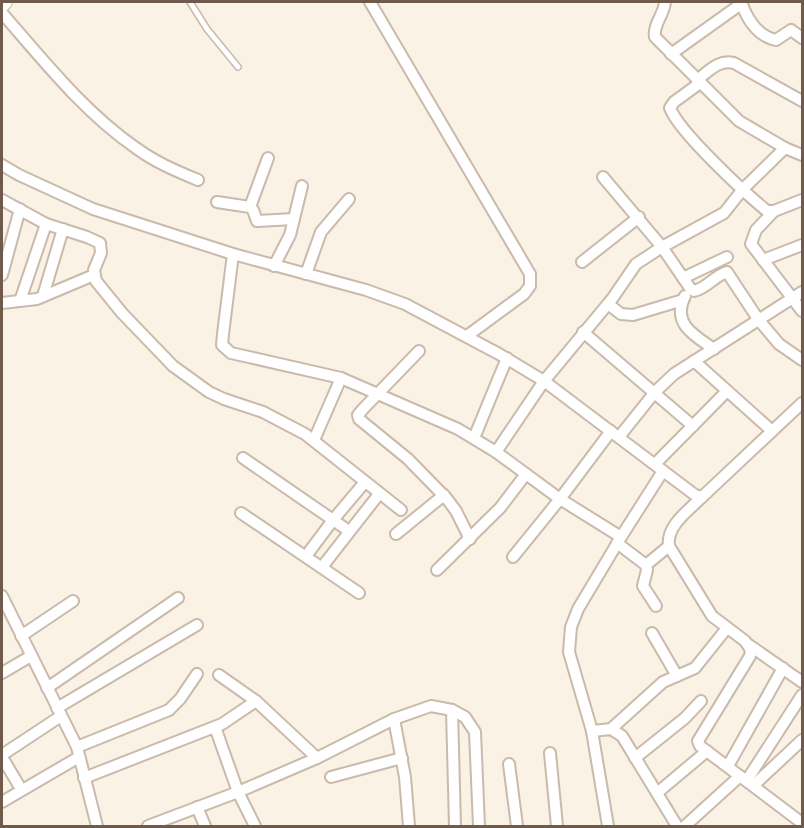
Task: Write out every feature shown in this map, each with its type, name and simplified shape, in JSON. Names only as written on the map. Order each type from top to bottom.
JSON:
[{"type":"street","points":[[370,2],[530,274],[530,286],[524,294],[467,336]]},
{"type":"street","points":[[665,2],[664,10],[654,31],[655,37],[739,121],[785,148],[802,155]]},
{"type":"street","points":[[671,54],[741,3],[748,20],[769,38],[776,40],[791,30],[802,36]]},
{"type":"street","points":[[2,13],[57,75],[110,128],[136,149],[165,166],[198,180]]},
{"type":"street","points":[[802,101],[728,61],[718,64],[670,108],[698,146],[767,211],[774,211],[802,200]]},
{"type":"street","points":[[496,452],[544,381],[608,304],[636,264],[724,213],[743,189],[785,148]]},
{"type":"street","points":[[250,207],[268,158]]},
{"type":"street","points":[[2,165],[19,176],[93,209],[233,254],[386,296],[405,304],[507,358],[544,381],[695,495],[702,497]]},
{"type":"street","points":[[603,177],[639,217],[690,288],[694,291],[699,290],[727,272],[758,319],[779,344],[802,360]]},
{"type":"street","points":[[274,266],[290,235],[302,186]]},
{"type":"street","points":[[306,274],[321,232],[349,199]]},
{"type":"street","points":[[2,200],[46,224],[100,243],[101,253],[94,270],[96,281],[122,313],[173,366],[192,381],[224,399],[263,412],[314,440],[401,510]]},
{"type":"street","points":[[217,202],[250,207],[257,221],[294,219]]},
{"type":"street","points":[[2,275],[20,209]]},
{"type":"street","points":[[774,211],[756,230],[751,244],[763,260],[798,295],[802,311]]},
{"type":"street","points":[[582,262],[639,217]]},
{"type":"street","points":[[20,301],[46,224]]},
{"type":"street","points":[[43,296],[63,229]]},
{"type":"street","points":[[763,260],[802,245]]},
{"type":"street","points":[[233,254],[222,345],[226,349],[231,353],[341,378],[474,438],[619,540],[646,565],[643,586],[656,606]]},
{"type":"street","points":[[683,278],[727,257]]},
{"type":"street","points":[[2,303],[43,296],[94,275]]},
{"type":"street","points":[[690,288],[681,307],[684,325],[692,334],[714,349]]},
{"type":"street","points":[[513,557],[615,434],[674,374],[798,295]]},
{"type":"street","points":[[608,304],[621,314],[633,315],[683,300]]},
{"type":"street","points":[[583,332],[693,426]]},
{"type":"street","points":[[419,351],[363,409],[358,415],[359,419],[408,459],[444,495],[456,511],[470,539]]},
{"type":"street","points":[[474,438],[507,358]]},
{"type":"street","points":[[694,361],[772,431]]},
{"type":"street","points":[[314,440],[341,378]]},
{"type":"street","points":[[608,826],[592,731],[569,652],[568,640],[571,627],[578,609],[659,467],[693,426],[727,391]]},
{"type":"street","points":[[802,403],[702,497],[672,529],[668,537],[669,546],[712,616],[802,682]]},
{"type":"street","points":[[243,458],[350,531]]},
{"type":"street","points":[[437,570],[500,508],[526,474]]},
{"type":"street","points":[[306,556],[365,482]]},
{"type":"street","points":[[322,567],[379,494]]},
{"type":"street","points":[[396,534],[444,495]]},
{"type":"street","points":[[241,513],[358,593]]},
{"type":"street","points":[[646,565],[669,546]]},
{"type":"street","points":[[2,597],[78,752],[97,826]]},
{"type":"street","points":[[47,688],[178,598]]},
{"type":"street","points":[[21,636],[72,600]]},
{"type":"street","points":[[21,789],[2,756],[59,712],[197,625]]},
{"type":"street","points":[[592,731],[611,729],[663,682],[687,674],[695,668],[727,628]]},
{"type":"street","points":[[652,633],[677,676]]},
{"type":"street","points":[[749,645],[750,656],[698,741],[707,752],[802,823]]},
{"type":"street","points":[[2,673],[31,656]]},
{"type":"street","points":[[728,766],[783,668]]},
{"type":"street","points":[[2,802],[78,752],[169,710],[180,699],[197,674]]},
{"type":"street","points":[[219,675],[256,701],[317,758]]},
{"type":"street","points":[[747,780],[802,695]]},
{"type":"street","points":[[635,758],[685,718],[701,700]]},
{"type":"street","points":[[84,778],[215,727],[256,701]]},
{"type":"street","points":[[148,826],[238,792],[317,758],[394,719],[431,706],[452,710],[465,717],[475,732],[479,826]]},
{"type":"street","points":[[452,710],[455,826]]},
{"type":"street","points":[[394,719],[405,777],[409,826]]},
{"type":"street","points":[[215,727],[238,792],[255,826]]},
{"type":"street","points":[[611,729],[622,736],[677,826]]},
{"type":"street","points":[[685,826],[802,740]]},
{"type":"street","points":[[657,793],[707,752]]},
{"type":"street","points":[[550,753],[557,826]]},
{"type":"street","points":[[331,777],[402,758]]},
{"type":"street","points":[[504,826],[517,825],[508,764]]},
{"type":"street","points":[[197,807],[205,826]]},
{"type":"lane","points":[[190,2],[207,29],[238,67]]}]
